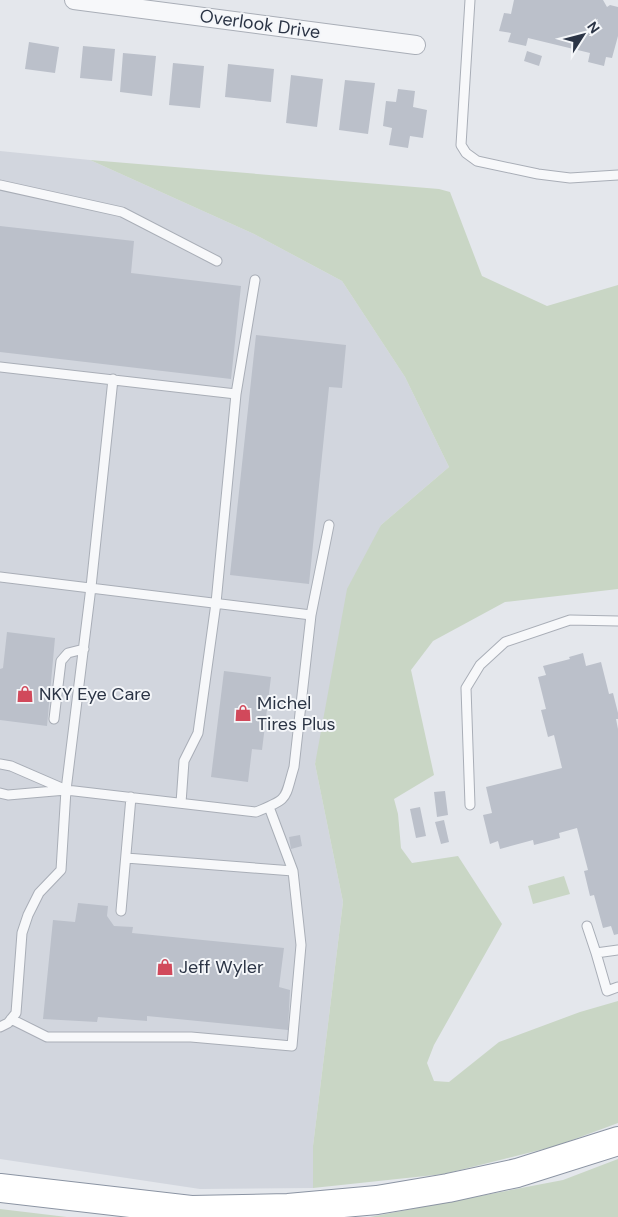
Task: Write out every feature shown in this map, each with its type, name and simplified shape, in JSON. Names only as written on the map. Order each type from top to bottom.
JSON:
[{"type":"highway","points":[[0,1188],[191,1210],[298,1207],[377,1200],[448,1188],[517,1173],[618,1141]]},
{"type":"street","name":"Overlook Drive","points":[[74,0],[416,45]]},
{"type":"lane","points":[[470,0],[461,145],[466,153],[477,161],[538,174],[570,178],[618,175]]},
{"type":"lane","points":[[0,185],[122,212],[217,260]]},
{"type":"lane","points":[[181,803],[184,761],[198,733],[216,603],[236,394],[255,280]]},
{"type":"lane","points":[[0,367],[236,394]]},
{"type":"lane","points":[[0,1027],[12,1019],[16,1012],[22,933],[28,915],[39,893],[61,870],[66,790],[84,649],[113,379]]},
{"type":"lane","points":[[0,793],[8,795],[66,790],[256,812],[280,802],[289,791],[294,766],[311,615],[329,524]]},
{"type":"lane","points":[[0,577],[311,615]]},
{"type":"lane","points":[[470,804],[466,688],[480,665],[505,642],[570,620],[618,621]]},
{"type":"lane","points":[[54,719],[61,661],[68,652],[84,649]]},
{"type":"lane","points":[[0,764],[11,766],[66,790]]},
{"type":"lane","points":[[121,911],[131,798]]},
{"type":"lane","points":[[12,1019],[47,1037],[191,1037],[292,1046],[301,945],[293,871],[269,806]]},
{"type":"lane","points":[[126,858],[293,871]]},
{"type":"lane","points":[[588,926],[607,991],[618,987]]},
{"type":"lane","points":[[596,953],[618,950]]},
{"type":"shaded area","points":[[0,151],[90,160],[254,234],[342,281],[405,377],[449,467],[381,525],[315,764],[343,902],[313,1146],[313,1188],[200,1189],[0,1159]]},
{"type":"green space","points":[[90,160],[439,189],[450,192],[482,276],[547,306],[618,285],[618,589],[505,602],[433,641],[411,670],[434,775],[394,799],[398,814],[401,848],[412,863],[458,856],[502,924],[434,1045],[427,1063],[434,1081],[449,1082],[499,1042],[580,1012],[618,1001],[618,1123],[556,1146],[444,1174],[313,1188],[313,1146],[343,902],[315,764],[347,589],[381,525],[449,467],[405,377],[342,281],[254,234]]},
{"type":"green space","points":[[564,876],[570,894],[533,904],[528,886]]},
{"type":"green space","points":[[618,1159],[618,1217],[370,1217],[563,1180]]},
{"type":"green space","points":[[0,1209],[67,1217],[0,1217]]},
{"type":"building","points":[[514,0],[603,0],[607,7],[610,5],[618,7],[618,36],[612,58],[606,57],[604,66],[588,62],[590,53],[528,38],[526,46],[508,42],[511,33],[499,31],[504,13],[511,14]]},
{"type":"building","points":[[29,42],[59,47],[55,73],[25,69]]},
{"type":"building","points":[[83,46],[115,49],[112,81],[80,78]]},
{"type":"building","points":[[527,51],[542,56],[539,66],[524,61]]},
{"type":"building","points":[[123,53],[156,56],[152,96],[120,92]]},
{"type":"building","points":[[173,63],[204,66],[200,108],[169,105]]},
{"type":"building","points":[[228,64],[274,69],[271,102],[225,97]]},
{"type":"building","points":[[291,75],[323,79],[317,127],[286,123]]},
{"type":"building","points":[[345,80],[375,83],[368,134],[339,130]]},
{"type":"building","points":[[398,89],[415,91],[413,107],[427,110],[423,138],[410,136],[408,148],[389,145],[392,128],[383,126],[386,101],[396,102]]},
{"type":"building","points":[[0,226],[134,241],[131,273],[241,286],[231,379],[0,352]]},
{"type":"building","points":[[256,335],[346,345],[342,388],[329,387],[309,584],[230,575]]},
{"type":"building","name":"NKY Eye Care","points":[[7,632],[55,638],[47,726],[0,720],[0,669],[3,668]]},
{"type":"building","points":[[583,653],[586,666],[601,662],[609,694],[613,693],[618,713],[618,719],[616,719],[618,729],[618,934],[614,935],[611,926],[603,928],[594,895],[590,896],[584,871],[588,870],[577,828],[559,833],[560,838],[534,845],[533,840],[500,849],[498,841],[490,844],[483,815],[492,813],[486,787],[562,768],[554,735],[548,737],[541,710],[546,709],[538,677],[546,675],[543,666],[570,659],[569,657]]},
{"type":"building","name":"Michel Tires Plus","points":[[224,671],[271,677],[262,750],[252,749],[248,782],[211,777]]},
{"type":"building","points":[[445,791],[448,815],[437,817],[434,792]]},
{"type":"building","points":[[420,807],[426,836],[416,838],[410,809]]},
{"type":"building","points":[[444,820],[449,842],[441,844],[435,822]]},
{"type":"building","points":[[300,835],[302,846],[291,849],[289,837]]},
{"type":"building","name":"Jeff Wyler","points":[[78,903],[108,906],[107,916],[114,926],[133,927],[132,933],[284,948],[279,987],[290,990],[288,1030],[147,1016],[147,1021],[98,1017],[97,1022],[43,1019],[53,920],[75,922]]},
{"type":"place","name":"NKY Eye Care","points":[[25,694]]},
{"type":"place","name":"Michel Tires Plus","points":[[243,713]]},
{"type":"place","name":"Jeff Wyler","points":[[165,967]]}]
